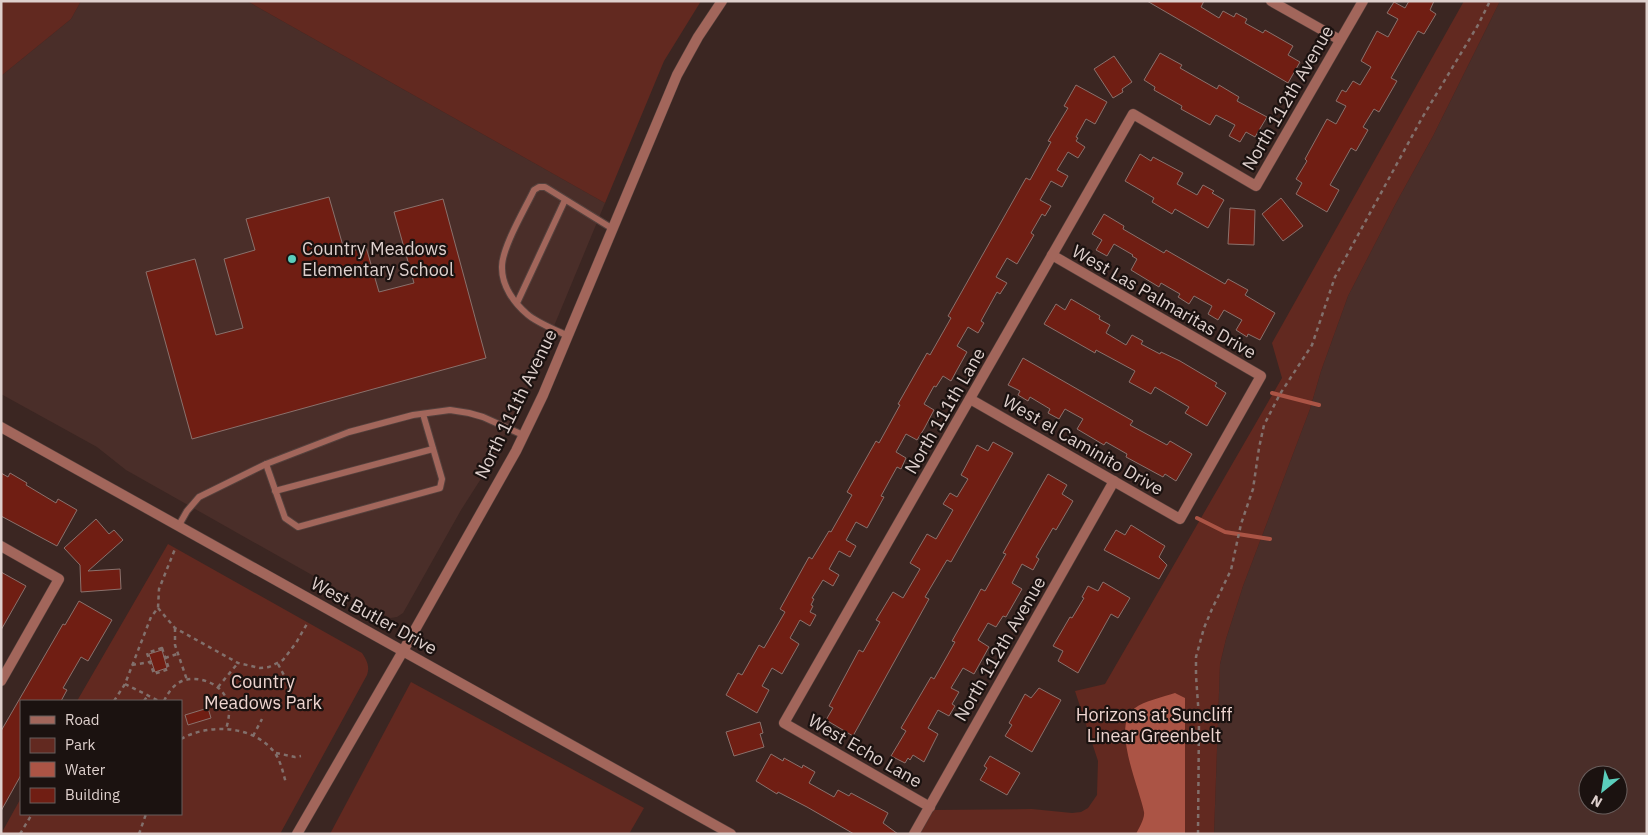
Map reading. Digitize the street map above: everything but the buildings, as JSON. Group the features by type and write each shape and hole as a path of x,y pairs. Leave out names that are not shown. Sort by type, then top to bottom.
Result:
{"street":[{"name":"North 111th Avenue","path":"297,834 403,651 523,435 543,395 676,75 722,1"},
{"path":"1271,1 1340,40"},
{"name":"North 112th Avenue","path":"1132,114 1256,186 1363,1"},
{"name":"North 111th Lane","path":"784,723 1132,114"},
{"name":"West Las Palmaritas Drive","path":"1052,256 1260,376 1180,519"},
{"name":"West el Caminito Drive","path":"970,399 1180,519"},
{"name":"West Butler Drive","path":"1,427 731,834"},
{"name":"North 112th Avenue","path":"914,834 1114,481"},
{"path":"1,546 60,579 1,681"},
{"name":"West Echo Lane","path":"784,723 930,807"}],"lane":[{"path":"568,336 528,315 511,296 502,268 507,246 534,190 539,187 545,187 613,228"},
{"path":"517,303 565,200"},
{"path":"179,525 187,511 199,497 266,464 349,432 413,415 450,410 469,413 483,417 523,435"},
{"path":"266,464 285,518 298,526 440,488 442,479 423,414"},
{"path":"275,491 433,450"}],"path":[{"path":"1198,834 1199,718 1196,657 1204,628 1231,570 1253,489 1264,425 1280,394 1312,345 1340,269 1422,118 1478,25 1490,1"},
{"path":"115,700 125,684 151,617 158,608 160,583 175,549"},
{"path":"158,608 176,628 238,663 260,668 278,664 290,652 308,622"},
{"path":"176,628 174,637 177,654 187,680"},
{"path":"162,648 169,669 154,674 150,662 147,653 162,648"},
{"path":"165,658 177,654"},
{"path":"132,665 150,662"},
{"path":"218,687 238,663"},
{"path":"278,664 286,679"},
{"path":"165,700 174,686 187,680 204,681 218,687 226,698 229,708 226,729"},
{"path":"125,684 157,700"},
{"path":"145,700 148,695"},
{"path":"253,736 262,719"},
{"path":"182,738 190,734 226,729 253,736 275,753 286,783"},
{"path":"275,753 286,756 301,756"},
{"path":"20,834 31,815"},
{"path":"139,834 146,815"}],"shaded area":[{"name":"Country Meadows Elementary School","path":"81,1 247,1 605,203 542,355 491,463 461,510 403,613 397,617 390,618 351,597 126,470 97,447 1,394 1,76 71,19"},
{"path":"1500,1 1647,1 1647,834 1214,834 1220,664 1226,639 1243,586 1310,409 1321,371 1348,296 1433,136"}],"green space":[{"path":"1,1 81,1 71,19 1,76"},
{"path":"247,1 701,1 664,61 605,203"},
{"name":"Horizons at Suncliff Linear Greenbelt","path":"1464,1 1500,1 1433,136 1348,296 1321,371 1310,409 1243,586 1226,639 1220,664 1214,834 919,834 933,810 1032,809 1072,813 1081,812 1088,808 1097,795 1098,761 1075,691 1105,684 1282,378 1272,343"},
{"name":"Country Meadows Park","path":"168,544 362,653 368,666 367,675 280,834 1,834 20,800 20,815 182,815 182,700 78,700"},
{"path":"411,682 644,808 629,834 330,834"}],"water":[{"path":"1175,693 1185,698 1185,834 1136,834 1143,820 1144,812 1126,742 1125,728 1128,716 1135,708 1148,701"}],"waterway":[{"path":"1272,393 1319,405"},
{"path":"1197,518 1225,532 1270,539"}],"place":[{"name":"Country Meadows Elementary School","path":"292,259"}]}
